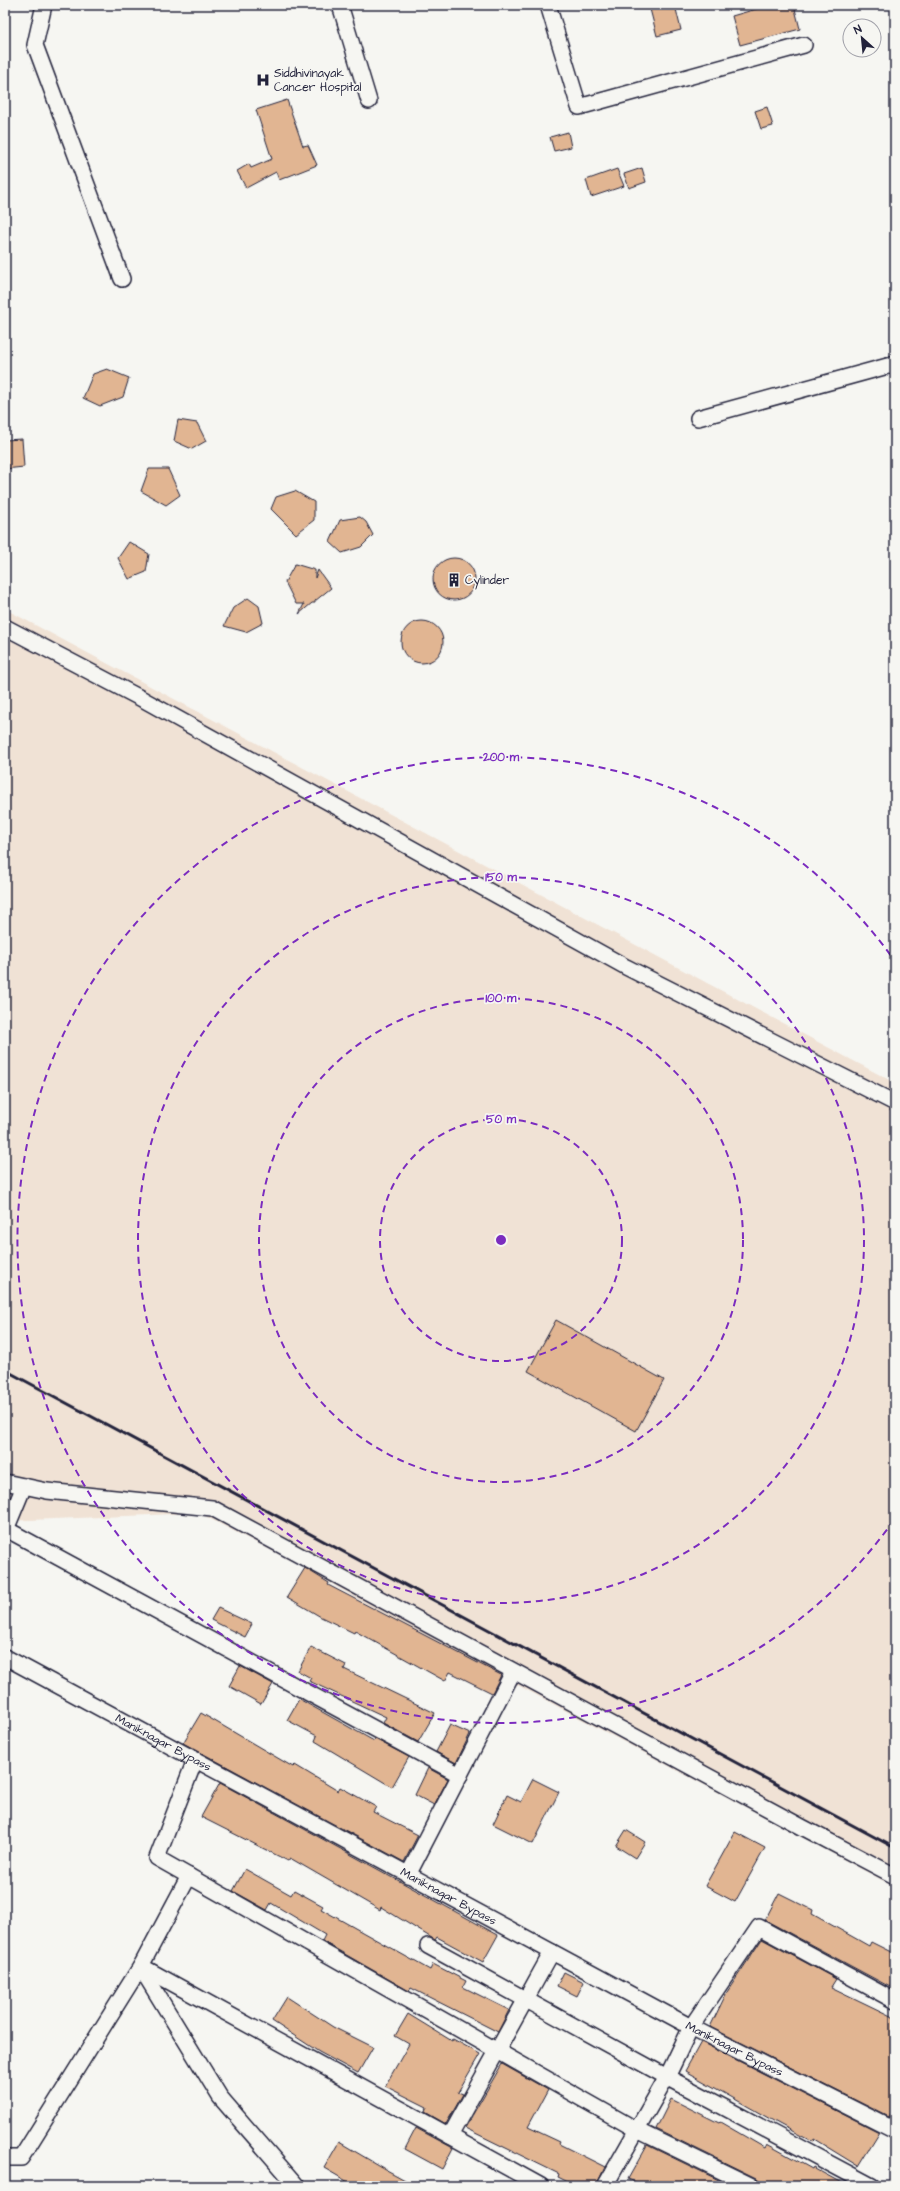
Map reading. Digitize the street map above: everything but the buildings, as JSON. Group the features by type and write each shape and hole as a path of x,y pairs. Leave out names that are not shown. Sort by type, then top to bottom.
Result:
{"street":[{"path":"44,5 36,45 122,279"},
{"path":"340,5 369,101"},
{"path":"548,5 579,107 804,45"},
{"path":"698,418 895,364"},
{"path":"5,627 144,700 626,967 895,1103"},
{"path":"5,1482 24,1486 212,1508 513,1672 895,1876"},
{"path":"24,1486 6,1530 460,1775"},
{"name":"Maniknagar Bypass","path":"5,1657 691,2027 895,2130"},
{"path":"408,1875 513,1672"},
{"path":"195,1760 157,1858 637,2130 752,2186"},
{"path":"7,2161 20,2158 141,1966 189,1876"},
{"path":"605,2186 667,2077 691,2027 759,1927 895,2002"},
{"path":"428,1946 667,2077 872,2186"},
{"path":"450,2136 552,1952"},
{"path":"141,1966 541,2186"},
{"path":"141,1966 220,2097 297,2186"}],"shaded area":[{"path":"5,609 895,1083 895,1887 368,1605 305,1568 199,1513 5,1521"}],"railway":[{"path":"5,1370 895,1848"}],"place":[{"name":"Siddhivinayak Cancer Hospital","path":"263,80"},
{"name":"Cylinder","path":"454,580"}]}
